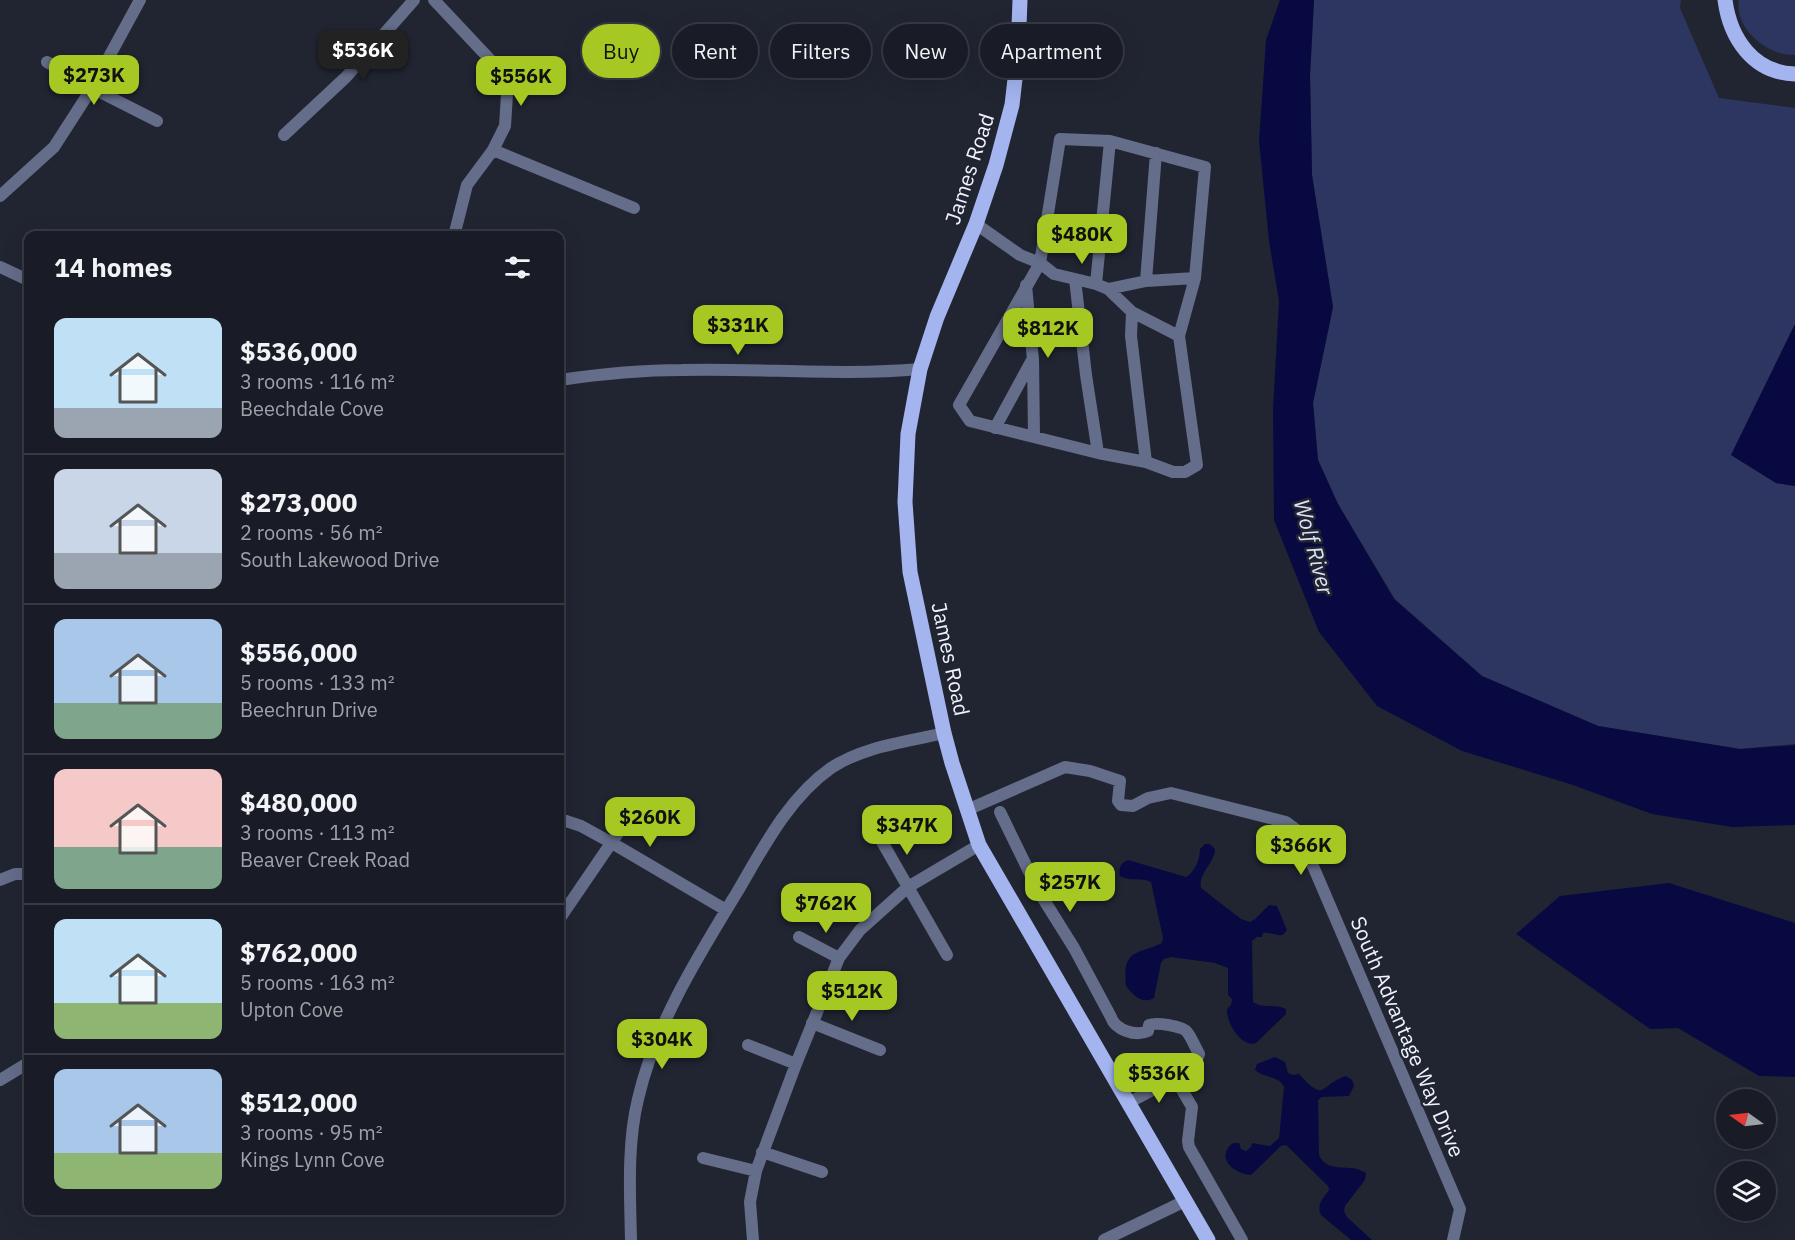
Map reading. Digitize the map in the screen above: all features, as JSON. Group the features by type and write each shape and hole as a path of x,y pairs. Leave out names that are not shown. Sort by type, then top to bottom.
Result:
{"main road":[{"name":"James Road","path":"944,733 910,572 905,501 908,434 920,369 937,317 976,224 996,165 1012,105 1018,53 1020,0"},
{"path":"1725,0 1732,31 1748,54 1762,65 1777,71 1795,74"},
{"path":"944,733 979,845 1208,1240"}],"street":[{"path":"0,196 54,147 92,88 140,0"},
{"path":"284,135 346,77 414,0"},
{"path":"434,0 497,67 507,94 505,126 493,150 467,185 455,231"},
{"path":"47,62 157,121"},
{"path":"1060,139 1110,141 1204,168 1195,278 1179,336 1197,465 1185,472 1173,472 1146,462 1098,453 970,421 959,405 1040,263 1060,139"},
{"path":"1096,284 1110,141"},
{"path":"493,150 634,208"},
{"path":"1146,281 1156,153"},
{"path":"976,224 1020,255 1040,263 1054,274 1108,289 1132,312 1179,336"},
{"path":"0,267 24,278"},
{"path":"1108,289 1146,281 1195,278"},
{"path":"1075,279 1098,453"},
{"path":"1026,284 1033,360 1034,436"},
{"path":"1132,312 1131,336 1146,462"},
{"path":"995,428 1033,360"},
{"path":"564,379 595,374 682,370 876,373 920,369"},
{"name":"James Road","path":"631,1240 630,1185 633,1121 653,1054 674,1004 700,953 780,822 819,776 850,758 879,748 944,733"},
{"name":"South Advantage Way Drive","path":"967,810 1065,768 1090,771 1120,781 1118,801 1121,805 1132,806 1148,798 1171,793 1286,822 1298,831 1460,1209 1453,1240"},
{"path":"564,912 633,811"},
{"path":"1000,812 1039,892 1074,948 1113,1024 1119,1029 1144,1033 1149,1031 1149,1026 1154,1023 1184,1028 1199,1054 1194,1067 1128,1103"},
{"path":"564,820 612,843 726,910"},
{"path":"881,840 947,955"},
{"path":"753,1240 750,1202 756,1171 839,958 860,930 908,888 979,845"},
{"path":"0,880 15,874 24,874"},
{"path":"799,937 839,958"},
{"path":"812,1023 880,1050"},
{"path":"748,1045 796,1064"},
{"path":"0,1080 24,1065"},
{"path":"1175,1078 1192,1107 1189,1147 1242,1240"},
{"path":"762,1152 822,1172"},
{"path":"703,1158 756,1171"},
{"path":"1104,1240 1185,1202"}],"shaded area":[{"path":"1314,0 1681,0 1680,8 1719,98 1795,108 1795,324 1731,455 1776,483 1795,486 1795,744 1740,749 1598,726 1482,676 1395,599 1338,504 1318,460 1313,403 1333,307 1312,175 1310,75"},
{"path":"1739,0 1795,0 1795,55 1774,51 1755,39 1742,21"}],"water":[{"name":"Wolf River","path":"1280,0 1314,0 1310,75 1312,175 1333,307 1313,403 1318,460 1338,504 1394,599 1482,676 1598,726 1740,749 1795,745 1795,825 1732,827 1652,814 1570,784 1462,751 1377,706 1319,632 1274,520 1273,409 1279,301 1269,241 1259,141 1266,40"},
{"path":"1795,324 1795,486 1776,483 1731,455"},
{"path":"1205,844 1210,844 1215,849 1202,878 1201,888 1241,919 1250,922 1269,905 1277,906 1287,930 1283,935 1263,933 1262,937 1257,937 1252,941 1253,1002 1286,1009 1286,1014 1256,1043 1250,1044 1240,1038 1229,1020 1227,1009 1232,999 1228,995 1228,968 1215,963 1171,957 1164,959 1161,963 1154,998 1142,1000 1126,986 1126,965 1129,959 1139,952 1162,943 1163,938 1151,882 1120,876 1121,866 1128,860 1186,877 1194,869 1200,849"},
{"path":"1669,883 1795,923 1795,1077 1759,1076 1678,1028 1650,1029 1516,934 1560,896"},
{"path":"1275,1057 1285,1062 1288,1073 1299,1074 1319,1090 1346,1076 1352,1080 1354,1086 1349,1096 1322,1097 1318,1100 1319,1155 1328,1165 1354,1168 1366,1173 1365,1180 1345,1206 1344,1211 1347,1217 1372,1240 1351,1240 1321,1215 1320,1205 1329,1190 1328,1186 1286,1145 1281,1146 1251,1175 1238,1172 1228,1164 1226,1154 1233,1143 1239,1143 1241,1149 1246,1151 1252,1143 1270,1146 1279,1138 1284,1087 1279,1081 1255,1070 1257,1064"}]}
